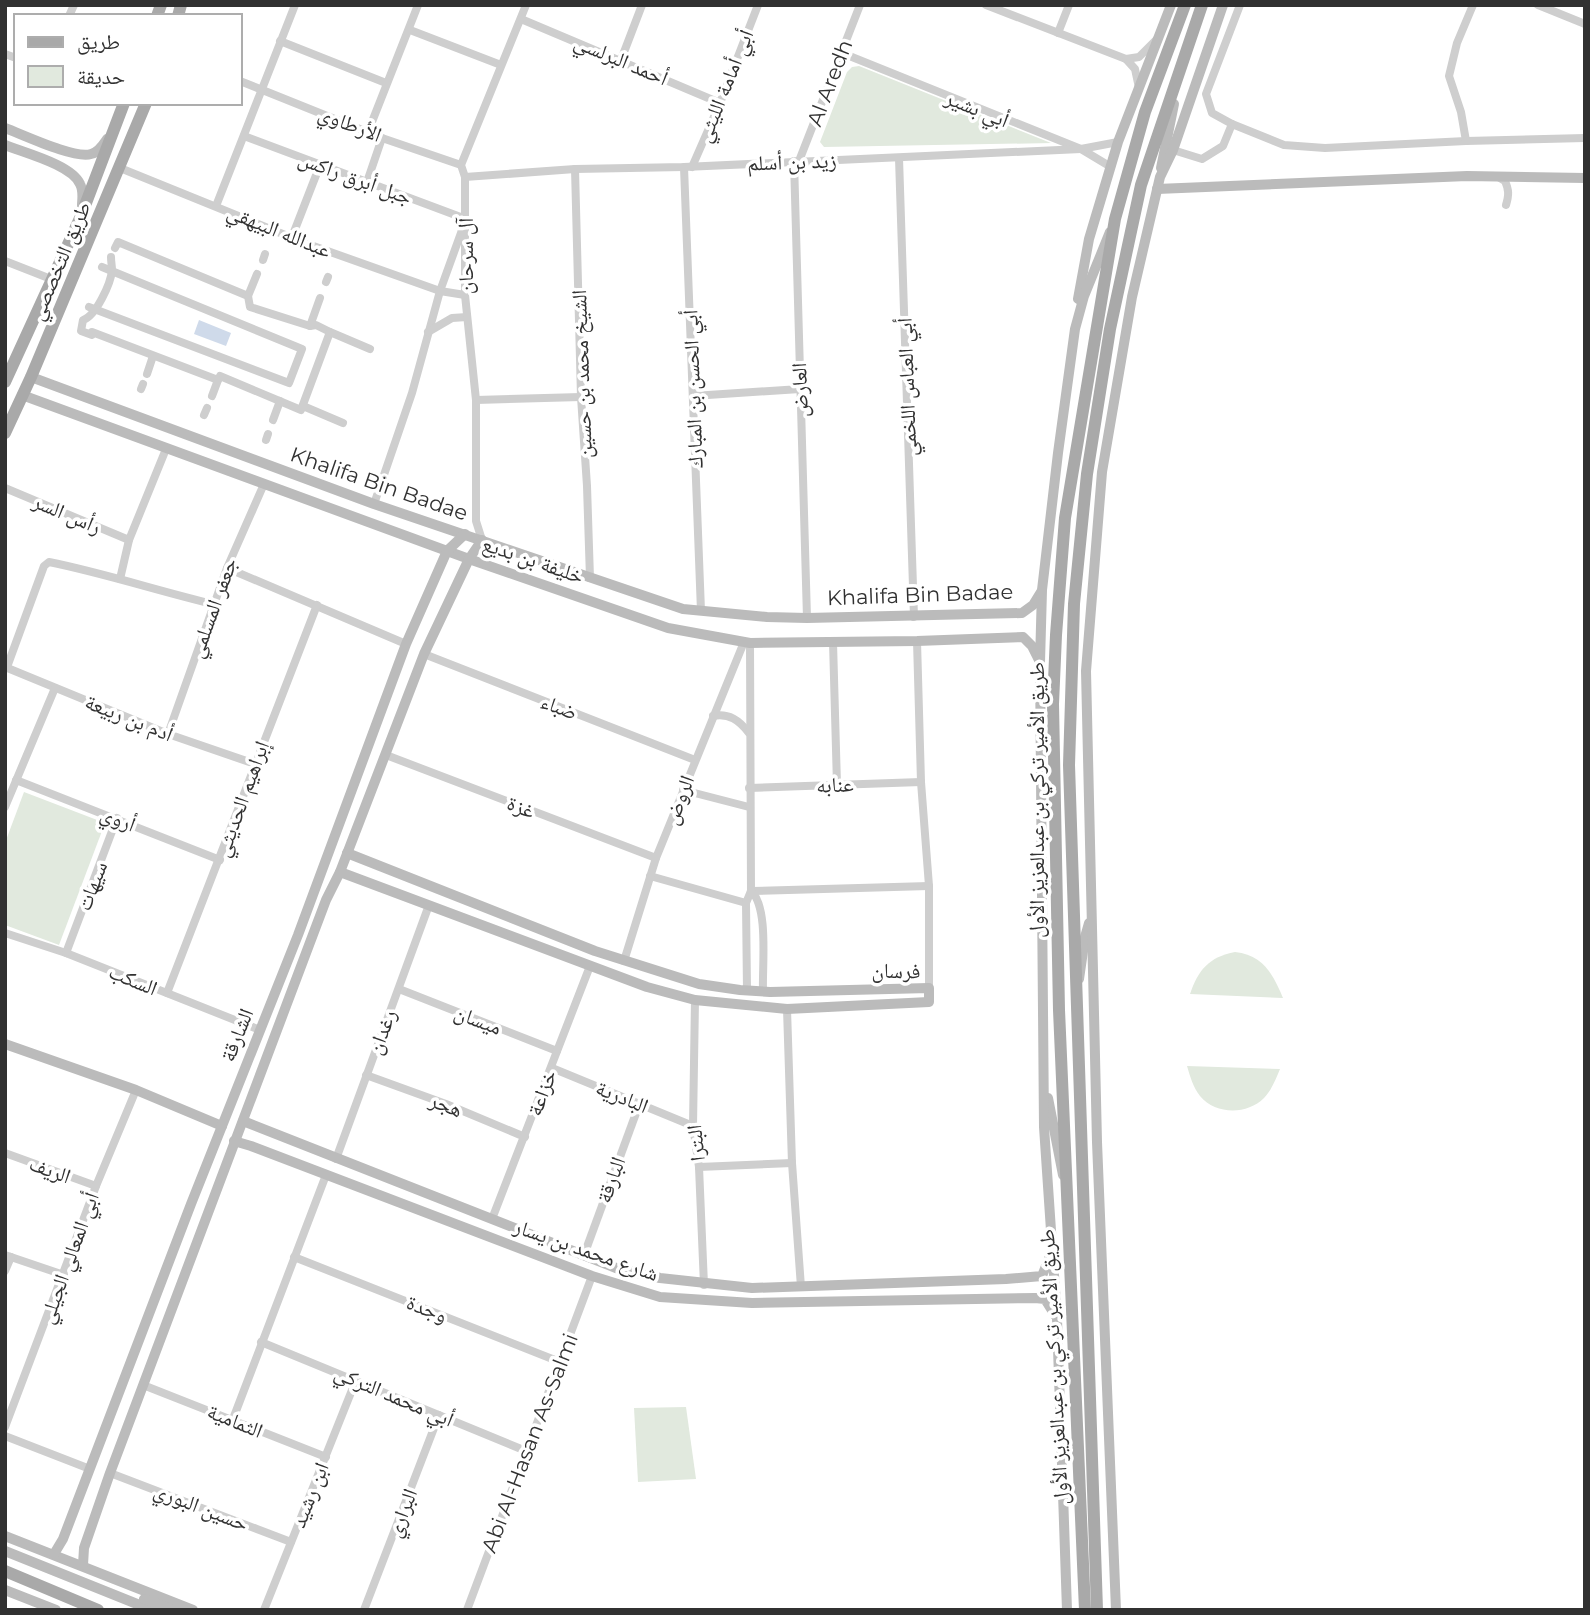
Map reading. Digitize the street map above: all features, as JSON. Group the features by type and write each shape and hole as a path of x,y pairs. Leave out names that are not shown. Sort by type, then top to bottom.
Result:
{"main road":[{"name":"طريق الأمير تركي بن عبدالعزيز الأول","path":"1085,1610 1059,1010 1053,704 1056,635 1065,518 1115,219 1145,112 1185,5"},
{"name":"طريق الأمير تركي بن عبدالعزيز الأول","path":"1097,1610 1069,765 1074,604 1087,474 1110,330 1142,185 1202,5"},
{"name":"طريق التخصصي","path":"5,382 81,216 123,105"},
{"name":"طريق التخصصي","path":"5,433 74,277 145,105"},
{"path":"53,273 74,277"},
{"path":"5,1571 98,1610"}],"street":[{"path":"216,206 295,5"},
{"path":"368,132 418,5"},
{"path":"461,165 526,5"},
{"path":"621,60 642,5"},
{"name":"أبي أمامة الليثي","path":"688,167 720,103 758,5"},
{"name":"Al Aredh","path":"796,161 860,5"},
{"path":"986,5 1126,59 1135,69 1139,89"},
{"path":"1058,33 1069,5"},
{"path":"1076,329 1077,303 1089,239 1118,142 1171,5"},
{"path":"1160,177 1173,150 1223,5"},
{"path":"1240,5 1206,93 1212,113 1284,145 1325,148 1585,138"},
{"path":"1466,141 1461,112 1449,76 1457,43 1473,5"},
{"path":"1538,5 1585,24"},
{"name":"أحمد البرلسي","path":"521,19 720,103"},
{"path":"410,30 501,65"},
{"path":"1126,59 1139,57 1159,37"},
{"path":"280,41 386,83"},
{"path":"1116,1610 1097,1142 1086,671 1102,472 1132,297 1186,52"},
{"name":"أبي بشير","path":"842,53 1082,149 1111,167"},
{"name":"الأرطاوي","path":"242,82 382,138 461,165"},
{"path":"1173,150 1202,159 1223,146 1232,124"},
{"path":"5,128 76,154 94,154 116,125"},
{"name":"جبل أبرق راكس","path":"244,136 466,219"},
{"path":"366,182 382,138"},
{"name":"زيد بن أسلم","path":"465,177 575,169 688,167 1082,149 1118,142"},
{"path":"5,145 53,164 72,168 76,163 74,156 55,147"},
{"name":"أبي العباس اللخمي","path":"899,158 914,617"},
{"name":"العارض","path":"796,161 807,618"},
{"path":"53,164 75,176 80,182 83,194 81,216"},
{"path":"292,237 320,165"},
{"name":"آل سرحان","path":"461,165 465,177 465,295 476,400 476,521 482,540"},
{"name":"أبي الحسن بن المبارك","path":"688,167 701,611"},
{"name":"عبدالله البيهقي","path":"120,169 292,237 440,291 465,295"},
{"name":"الشيخ محمد بن حسين","path":"575,169 581,397 590,578"},
{"path":"1500,178 1524,173 1585,172"},
{"path":"1157,190 1467,176 1585,178"},
{"path":"1500,178 1505,181 1509,194 1506,205"},
{"path":"374,504 412,393 440,291 466,219"},
{"path":"1067,1610 1057,1319 1044,1082 1040,662 1042,590 1076,329 1084,296 1115,219"},
{"path":"115,248 118,242 247,296"},
{"path":"111,257 112,272 88,319 83,320 81,331 116,340 218,380"},
{"path":"5,261 53,273"},
{"path":"93,309 122,323 290,387 305,347 103,267"},
{"path":"187,282 190,273"},
{"path":"257,274 247,296 250,307 330,332 370,349"},
{"path":"313,327 320,299"},
{"path":"428,332 452,318 467,317"},
{"path":"212,396 220,376 301,410 330,332"},
{"path":"5,364 26,338"},
{"path":"147,374 157,356"},
{"name":"Khalifa Bin Badae","path":"31,377 374,504 683,609 807,618 1022,613 1033,605 1042,590"},
{"path":"694,396 800,389"},
{"path":"61,410 55,401 56,396 66,390"},
{"name":"خليفة بن بديع","path":"22,395 469,559 668,628 747,642 1023,637 1032,646 1040,662"},
{"path":"476,400 581,397"},
{"path":"273,421 284,402"},
{"path":"303,406 343,422"},
{"path":"120,579 130,540 166,449"},
{"name":"جعفر المسلمي","path":"168,734 213,604 264,484"},
{"name":"رأس السر","path":"5,488 130,540"},
{"path":"465,534 476,521"},
{"name":"الشارقة","path":"54,1554 63,1539 191,1204 298,935 406,644 447,551 465,534"},
{"name":"الشارقة","path":"83,1565 84,1548 110,1473 311,941 424,654 469,559 482,540"},
{"path":"6,667 44,566 49,562 89,570 213,604"},
{"path":"227,568 406,644"},
{"name":"إبراهيم الحديثي","path":"167,993 317,605"},
{"path":"989,614 1002,626 994,638"},
{"path":"917,641 921,782 929,886 929,988"},
{"path":"747,642 751,891 746,903 755,991"},
{"name":"الروض","path":"624,961 656,858 713,716 747,642"},
{"path":"833,642 837,785"},
{"name":"ضباء","path":"424,654 695,760"},
{"name":"أدم بن ربيعة","path":"6,667 168,734 255,764"},
{"path":"5,807 55,688"},
{"path":"713,716 723,715 740,721 749,733"},
{"name":"غزة","path":"386,755 656,858"},
{"name":"أروي","path":"16,780 220,860"},
{"name":"عنابه","path":"749,788 921,782"},
{"path":"683,790 749,807"},
{"name":"سيهات","path":"66,953 117,818"},
{"name":"فرسان","path":"340,872 647,987 695,1000 787,1009 929,1002 929,988 755,991 699,984 624,961 347,853"},
{"path":"650,876 746,903"},
{"path":"751,891 929,886"},
{"path":"751,891 756,895 761,910 755,991 751,1005"},
{"name":"رغدان","path":"336,1159 429,905"},
{"path":"1076,999 1085,937 1092,914"},
{"name":"السكب","path":"5,933 66,953 260,1030"},
{"path":"298,935 311,941"},
{"name":"خزاعة","path":"492,1219 590,966"},
{"name":"ميسان","path":"399,989 557,1051"},
{"name":"البترا","path":"695,1000 693,1126 699,1167 704,1284"},
{"path":"787,1009 792,1163 801,1287"},
{"path":"5,1044 136,1090 222,1126"},
{"name":"البادرية","path":"552,1069 693,1126"},
{"name":"هجر","path":"366,1075 526,1137"},
{"path":"1044,1082 1066,1187"},
{"name":"أبي المعالي الجيلي","path":"5,1427 96,1186 136,1090"},
{"name":"البارقة","path":"584,1255 639,1105"},
{"name":"شارع محمد بن يسار","path":"243,1121 616,1268 660,1279 752,1288 1042,1276 1052,1246"},
{"path":"251,1146 251,1138 261,1129"},
{"name":"شارع محمد بن يسار","path":"234,1142 251,1146 592,1276 660,1297 752,1303 1045,1299 1057,1319"},
{"name":"الريف","path":"5,1153 96,1186"},
{"path":"699,1167 792,1163"},
{"path":"233,1419 326,1175"},
{"path":"191,1204 208,1211"},
{"path":"5,1271 8,1256 64,1276"},
{"name":"وجدة","path":"294,1256 560,1362"},
{"name":"Abi Al-Hasan As-Salmi","path":"467,1610 592,1276"},
{"path":"1006,1279 1022,1283 1022,1292 1009,1299"},
{"name":"أبي محمد التركي","path":"261,1342 526,1451"},
{"name":"ابن رشيد","path":"264,1610 356,1380"},
{"name":"الثمامية","path":"143,1385 326,1457"},
{"name":"البراري","path":"363,1610 439,1415"},
{"path":"5,1436 90,1469"},
{"name":"حسين البوري","path":"110,1473 291,1542"},
{"path":"5,1536 193,1610"},
{"path":"63,1539 69,1554 75,1554 84,1548"},
{"path":"5,1551 152,1610"},
{"path":"5,1590 55,1610"},
{"path":"113,1595 134,1596 174,1610"}],"green space":[{"path":"859,66 1052,143 824,147 820,142 847,72 852,67"},
{"path":"24,792 105,823 59,945 5,925 5,843"},
{"path":"1235,952 1253,957 1266,967 1283,998 1190,994 1201,971 1211,961"},
{"path":"1187,1066 1280,1069 1271,1088 1257,1104 1232,1110 1214,1107 1200,1096"},
{"path":"686,1407 696,1479 638,1482 634,1408"}],"water":[{"path":"199,320 231,333 226,346 194,334"}]}
